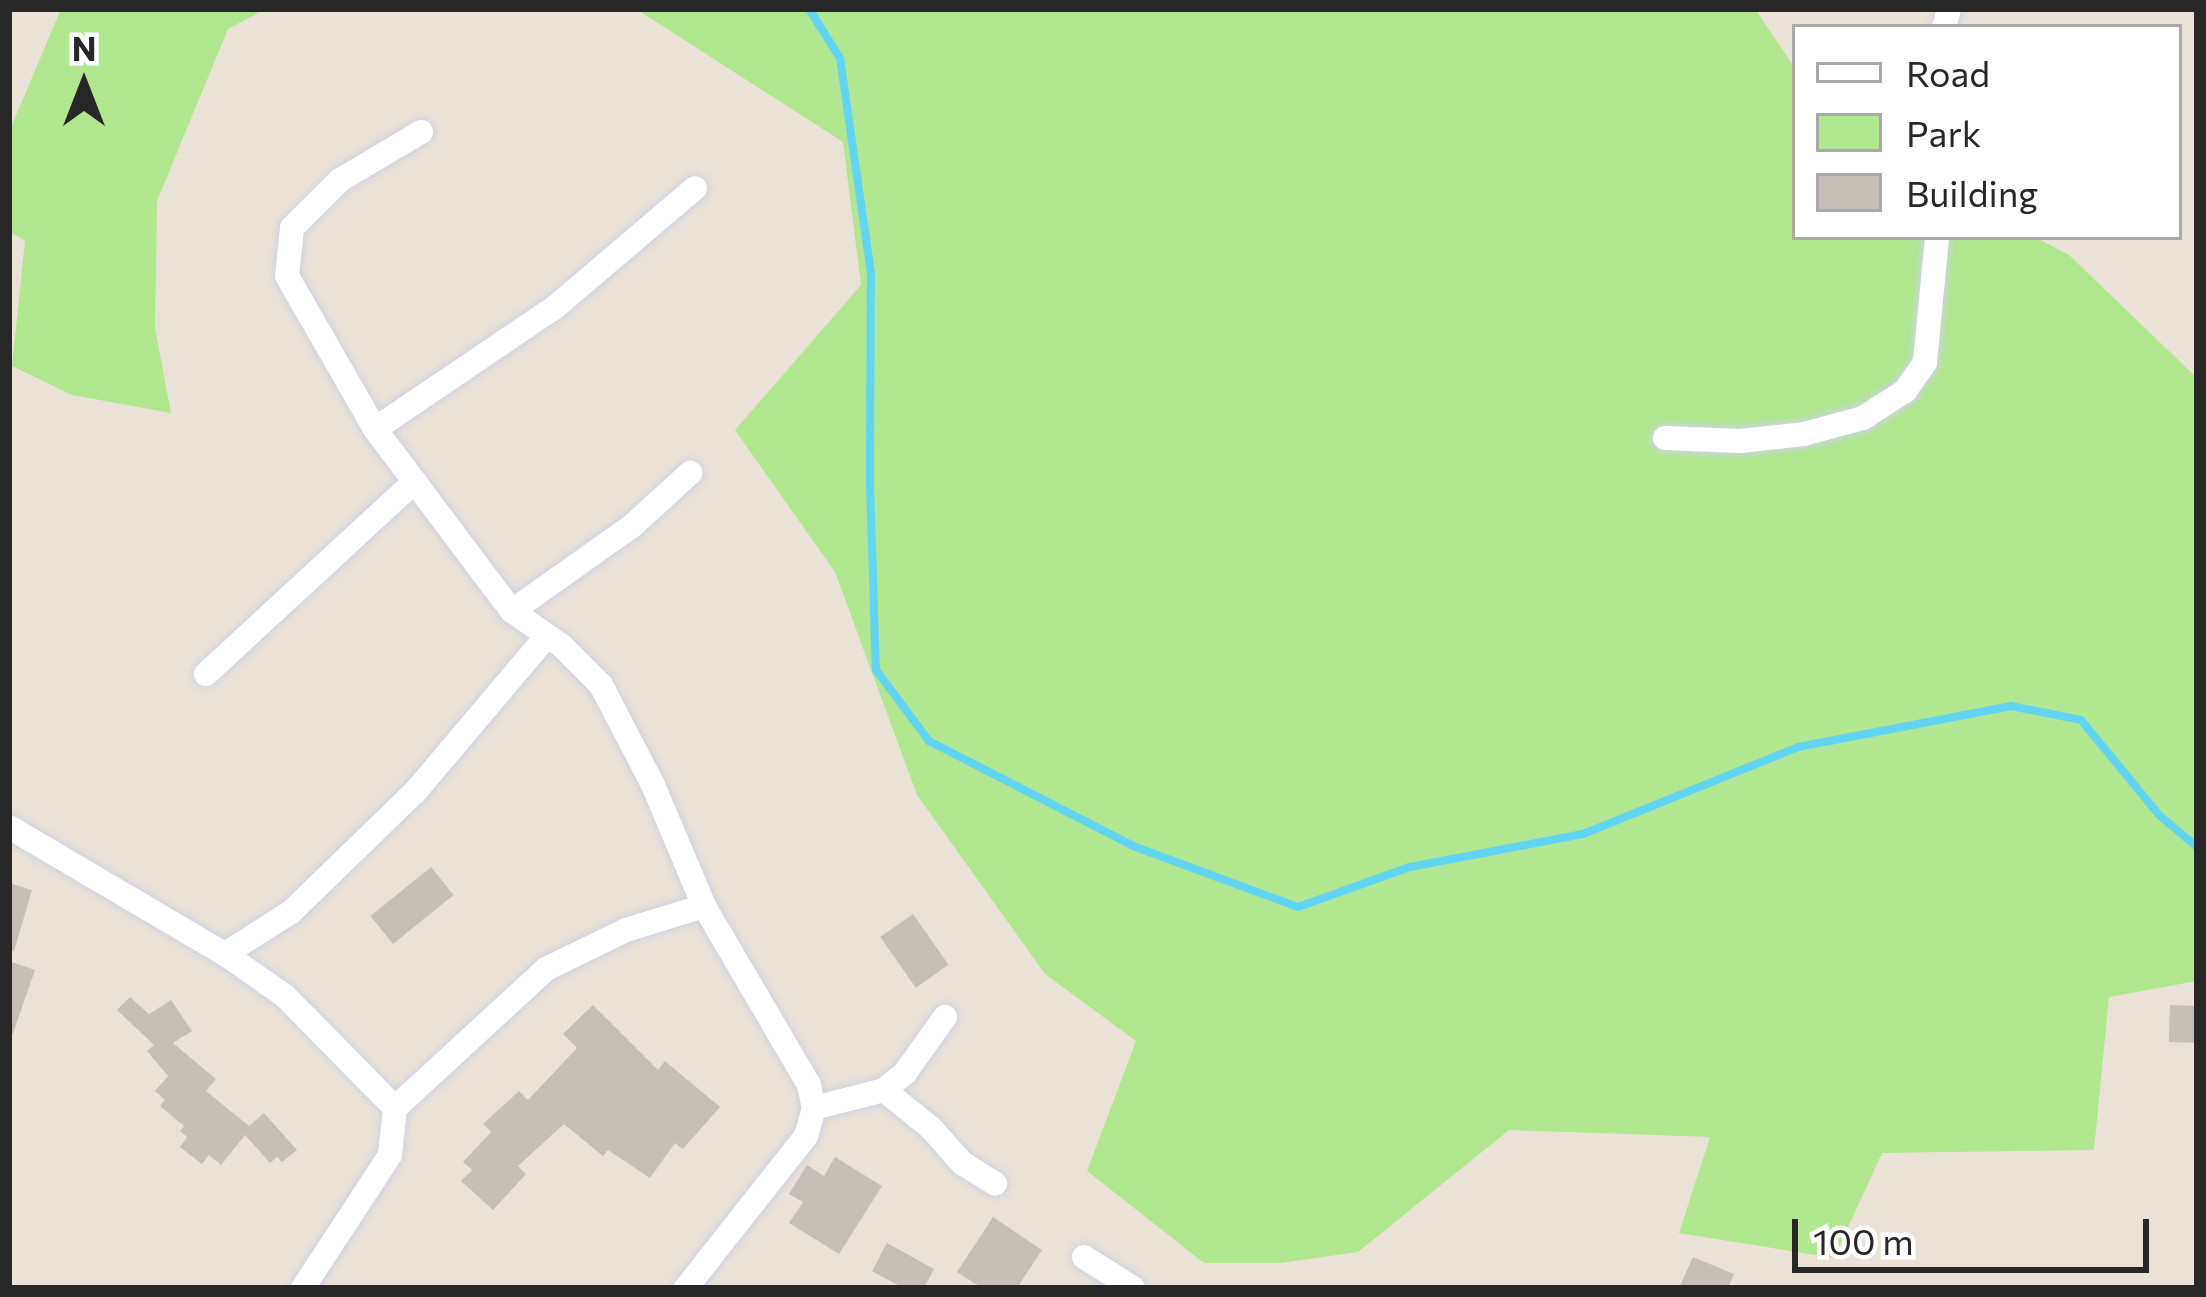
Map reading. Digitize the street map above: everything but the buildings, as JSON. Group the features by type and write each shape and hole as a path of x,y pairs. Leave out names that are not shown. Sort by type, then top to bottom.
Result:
{"street":[{"path":"421,132 340,180 292,228 287,276 374,429 512,611 562,646 601,685 653,785 704,906 809,1085 814,1108 806,1136 686,1288"},
{"path":"374,429 554,308 695,188"},
{"path":"1665,438 1740,441 1804,434 1863,418 1905,391 1925,362 1937,240"},
{"path":"512,611 632,526 691,473"},
{"path":"206,674 416,482"},
{"path":"225,955 292,912 415,791 545,638"},
{"path":"9,827 225,955 285,996 341,1048 394,1108"},
{"path":"303,1288 390,1155 394,1108 546,969 626,930 704,906"},
{"path":"814,1108 884,1090 904,1073 945,1017"},
{"path":"884,1090 931,1128 962,1163 995,1184"},
{"path":"1084,1257 1133,1288"}],"green space":[{"path":"61,9 266,9 228,29 157,201 155,328 171,413 72,395 12,366 25,241 9,231 9,132"},
{"path":"636,9 1755,9 1792,64 1792,240 2041,240 2069,255 2197,378 2197,981 2109,997 2094,1150 1882,1153 1834,1258 1679,1233 1710,1137 1509,1130 1358,1252 1280,1263 1204,1263 1087,1171 1136,1041 1045,974 917,795 835,572 735,430 861,285 843,142"}],"waterway":[{"path":"809,9 840,58 871,272 870,483 876,670 929,741 1133,846 1298,907 1410,867 1583,834 1798,747 2011,706 2081,720 2159,815 2197,847"}]}
